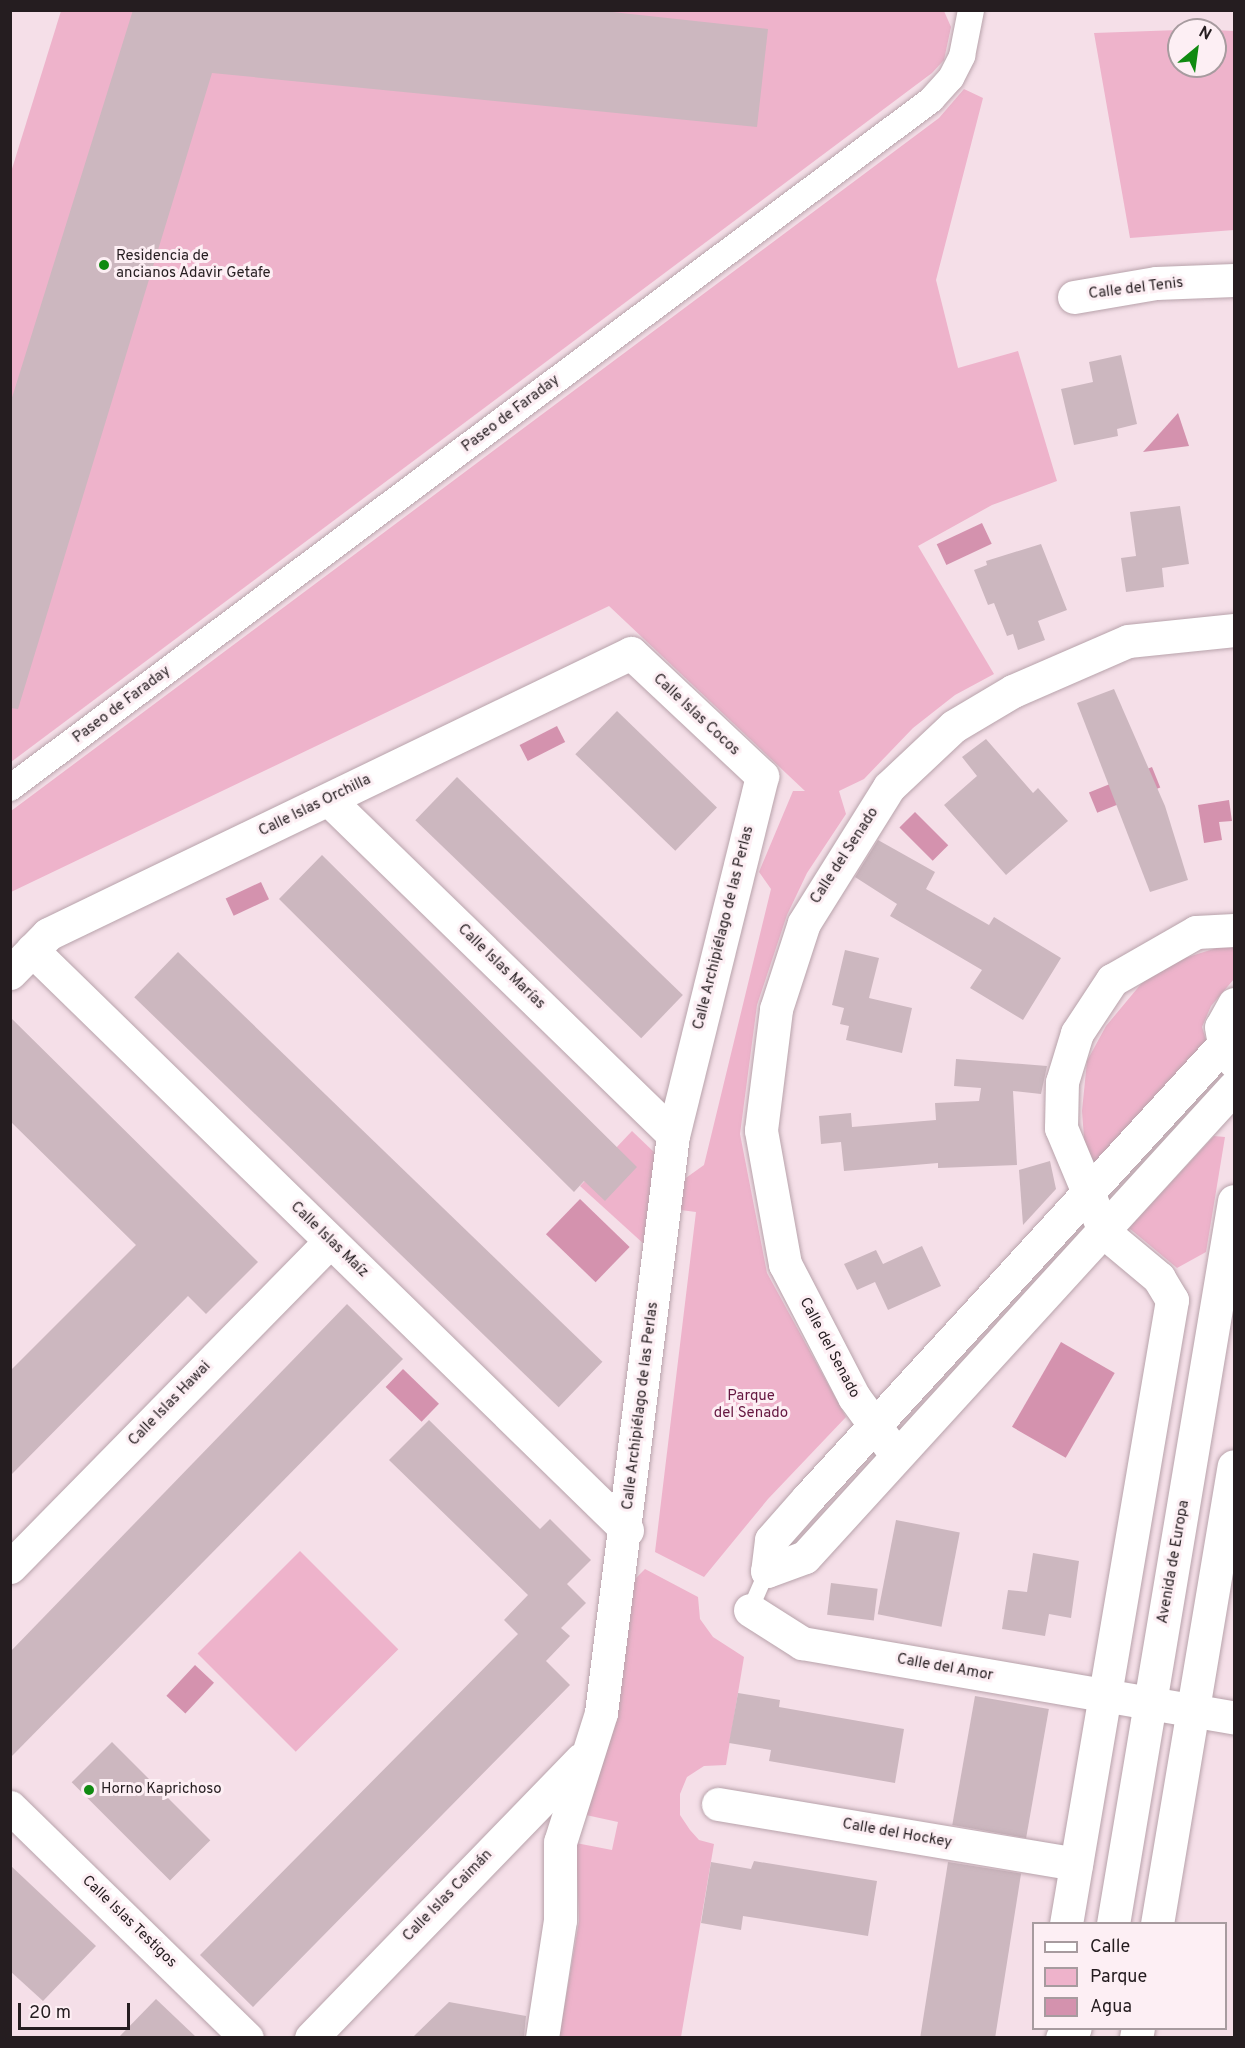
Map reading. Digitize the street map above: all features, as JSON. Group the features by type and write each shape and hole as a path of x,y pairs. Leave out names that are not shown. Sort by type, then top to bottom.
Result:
{"street":[{"name":"Paseo de Faraday","path":"10,788 932,100 951,78 962,56 971,10"},
{"name":"Calle del Tenis","path":"1074,297 1156,283 1234,280"},
{"name":"Calle del Senado","path":"898,1456 874,1428 785,1264 761,1130 776,1009 804,923 889,787 954,726 1013,691 1128,641 1234,630"},
{"name":"Calle Islas Cocos","path":"631,653 762,776"},
{"name":"Calle Islas Orchilla","path":"21,962 48,934 631,653"},
{"name":"Calle Archipiélago de las Perlas","path":"542,2037 560,1920 560,1842 584,1755 601,1713 627,1530 673,1135 762,776"},
{"name":"Calle Islas Marías","path":"329,800 673,1135"},
{"path":"1066,1922 1172,1299 1159,1278 1105,1233 1086,1196 1061,1128 1062,1082 1077,1034 1112,980 1196,932 1234,930"},
{"name":"Calle Islas Maíz","path":"21,962 330,1241 627,1530"},
{"path":"1234,1004 1221,1027 1229,1053 1086,1196 771,1540 767,1571 805,1557 1105,1233 1234,1087"},
{"name":"Avenida de Europa","path":"1113,1922 1234,1201"},
{"name":"Calle Islas Hawai","path":"10,1567 330,1241"},
{"path":"1156,1922 1234,1466"},
{"name":"Calle del Amor","path":"750,1610 793,1641 1234,1718"},
{"name":"Calle Islas Caimán","path":"312,2037 584,1755"},
{"name":"Calle del Hockey","path":"718,1804 1076,1864"},
{"name":"Calle Islas Testigos","path":"10,1807 247,2037"}],"lane":[{"path":"750,1610 767,1571"}],"green space":[{"path":"61,11 944,11 951,27 944,60 932,73 11,762 11,172"},
{"path":"1167,30 1167,78 1227,78 1227,31 1234,31 1234,230 1130,238 1094,33"},
{"name":"Parque del Senado","path":"964,89 983,98 936,280 958,368 1018,351 1057,481 992,505 918,546 994,674 955,695 913,728 864,779 839,791 846,814 807,873 787,915 757,1005 740,1134 767,1273 846,1417 768,1499 704,1577 655,1552 696,1212 673,1209 683,1180 704,1165 771,889 759,872 793,791 805,791 609,606 11,892 11,811 939,118"},
{"path":"1223,946 1234,946 1234,979 1211,1006 1202,1027 1207,1043 1093,1166 1085,1151 1082,1111 1087,1061 1106,1026 1141,984 1172,962"},
{"path":"632,1131 656,1154 645,1245 580,1186"},
{"path":"1214,1136 1225,1137 1206,1252 1177,1268 1129,1228"},
{"path":"300,1551 398,1649 296,1752 197,1654"},
{"path":"645,1569 698,1597 700,1619 713,1637 744,1657 726,1765 704,1766 687,1777 680,1794 680,1815 690,1830 699,1840 714,1844 681,2037 559,2038 579,1921 576,1843 612,1850 618,1822 586,1815 614,1712 633,1581"}],"water":[{"path":"1178,413 1189,446 1143,452"},
{"path":"982,523 992,544 946,565 937,544"},
{"path":"557,726 565,742 528,761 520,745"},
{"path":"1152,767 1160,787 1097,813 1089,792"},
{"path":"1229,800 1232,821 1219,822 1222,840 1204,843 1198,805"},
{"path":"915,812 948,845 933,861 899,828"},
{"path":"261,882 269,899 234,916 226,898"},
{"path":"580,1199 630,1247 596,1282 546,1234"},
{"path":"1061,1342 1115,1373 1066,1458 1012,1427"},
{"path":"403,1369 439,1404 422,1422 386,1387"},
{"path":"195,1665 214,1683 185,1713 166,1696"}],"building":[{"name":"Residencia de ancianos Adavir Getafe","path":"133,10 594,10 768,29 757,127 212,73 18,709 10,708 10,404"},
{"path":"1121,355 1137,424 1117,429 1118,436 1074,445 1061,389 1093,382 1089,362"},
{"path":"1180,506 1189,564 1162,568 1164,587 1126,592 1121,558 1136,556 1130,512"},
{"path":"1041,544 1067,610 1038,621 1045,640 1018,650 1013,634 1007,636 994,603 988,605 974,570 987,565 986,561"},
{"path":"1114,689 1165,806 1188,880 1150,892 1077,703"},
{"path":"617,711 717,808 675,851 575,754"},
{"path":"986,739 1033,793 1038,788 1068,821 1006,875 944,805 977,776 962,757"},
{"path":"457,777 683,995 641,1038 415,820"},
{"path":"878,840 935,872 926,889 989,925 994,917 1061,958 1023,1020 970,988 982,970 890,916 897,904 855,877"},
{"path":"322,855 637,1167 605,1201 584,1181 574,1192 279,899"},
{"path":"845,950 879,958 869,998 912,1008 902,1053 846,1040 849,1026 840,1024 844,1008 832,1005"},
{"path":"178,952 602,1362 559,1407 134,997"},
{"path":"10,1017 258,1262 206,1314 188,1296 10,1476 10,1371 136,1245 10,1121"},
{"path":"956,1059 1047,1066 1041,1094 1013,1091 1017,1165 938,1168 938,1163 844,1171 841,1142 821,1144 819,1116 851,1113 852,1127 936,1120 935,1103 979,1101 981,1088 954,1086"},
{"path":"1050,1161 1056,1189 1023,1225 1019,1170"},
{"path":"922,1246 941,1286 888,1310 875,1282 857,1290 844,1264 876,1250 883,1264"},
{"path":"347,1304 403,1359 10,1758 10,1652"},
{"path":"429,1420 540,1529 550,1519 591,1560 567,1584 586,1603 561,1628 570,1636 546,1661 570,1685 253,2007 200,1955 518,1634 504,1620 528,1595 389,1460"},
{"path":"896,1520 960,1532 941,1627 878,1614"},
{"path":"1033,1553 1079,1561 1071,1618 1049,1614 1045,1636 1002,1629 1008,1590 1027,1592"},
{"path":"831,1583 878,1589 874,1620 827,1615"},
{"path":"738,1693 780,1700 779,1707 904,1729 895,1783 769,1761 771,1750 729,1743"},
{"path":"975,1696 1049,1709 1026,1838 952,1825"},
{"path":"112,1742 210,1840 170,1881 72,1782"},
{"path":"754,1861 877,1881 868,1936 743,1916 741,1930 701,1923 711,1862 751,1869"},
{"path":"948,1862 1021,1874 995,2038 920,2037"},
{"path":"10,1865 96,1946 43,2001 10,1971"},
{"path":"156,1999 196,2037 119,2037"},
{"path":"449,2002 526,2016 524,2037 413,2037"}],"place":[{"name":"Residencia de ancianos Adavir Getafe","path":"104,265"},
{"name":"Horno Kaprichoso","path":"89,1790"}]}
